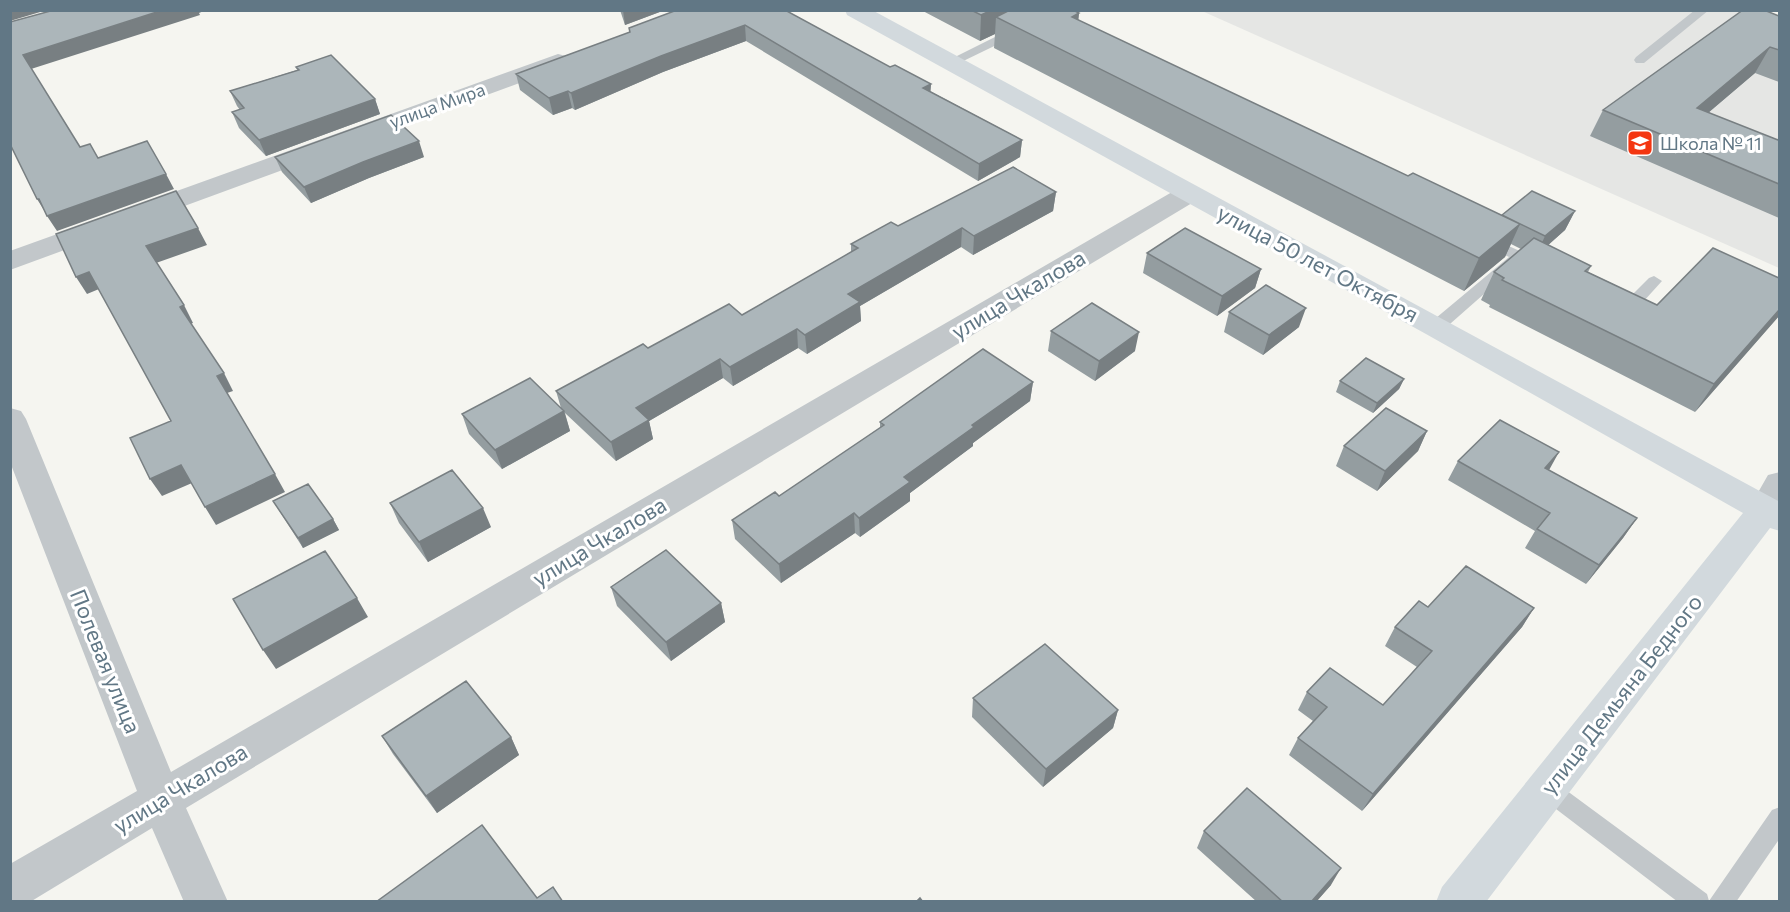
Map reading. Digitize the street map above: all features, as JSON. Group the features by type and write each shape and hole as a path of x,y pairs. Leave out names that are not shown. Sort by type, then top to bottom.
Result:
{"main road":[{"name":"улица 50 лет Октября","path":"855,10 1188,194 1775,504"},
{"name":"улица Демьяна Бедного","path":"1458,902 1775,504"}],"street":[{"name":"улица Мира","path":"10,261 584,51"},
{"name":"улица Чкалова","path":"10,889 1188,194"},
{"name":"Полевая улица","path":"10,419 161,799 206,902"}],"lane":[{"path":"1641,60 1703,10"},
{"path":"949,63 1028,24"},
{"path":"1436,327 1525,259 1476,235"},
{"path":"1605,299 1626,309 1654,281"},
{"path":"1547,789 1698,902"},
{"path":"1721,902 1779,818"}],"shaded area":[{"name":"Школа № 11","path":"1757,10 1779,18 1779,268 1202,11"}],"building":[{"path":"54,10 163,10 23,55 80,147 90,144 98,158 147,141 166,174 47,216 10,144 10,22"},
{"path":"677,10 785,10 890,67 895,65 931,84 923,88 1022,140 979,164 745,25 571,93 568,91 549,98 516,74 630,32 629,28"},
{"path":"971,10 992,10 981,15"},
{"path":"1010,10 1073,10 1079,13 1072,17 1408,176 1413,173 1520,224 1479,258 996,17"},
{"path":"1743,10 1764,10 1779,16 1779,50 1770,47 1697,108 1778,140 1779,138 1779,184 1603,110"},
{"path":"331,55 375,99 259,140 232,112 244,108 230,91 299,70 296,67"},
{"path":"391,115 419,141 304,187 275,157"},
{"path":"1013,167 1056,192 974,236 962,228 848,294 860,302 805,335 797,329 730,367 720,359 636,408 649,420 611,442 556,391 643,344 648,348 729,304 742,315 858,248 851,244 891,222 898,226"},
{"path":"176,191 198,228 146,246 184,305 180,307 224,373 217,376 275,474 205,507 181,465 150,479 130,438 171,421 89,272 76,277 56,234"},
{"path":"1532,191 1575,211 1545,236 1502,215"},
{"path":"1185,228 1261,269 1222,296 1147,253"},
{"path":"1534,238 1591,266 1585,271 1657,305 1713,248 1779,278 1779,310 1714,384 1502,280 1504,278 1494,272"},
{"path":"1266,285 1306,308 1269,335 1229,312"},
{"path":"1092,303 1139,332 1099,361 1051,331"},
{"path":"983,349 1033,382 904,477 910,482 859,518 854,513 779,564 732,520 775,492 779,496 884,425 880,422"},
{"path":"1366,358 1404,379 1377,403 1340,381"},
{"path":"530,378 564,411 495,450 462,414"},
{"path":"1386,408 1427,431 1385,471 1344,446"},
{"path":"1500,420 1559,452 1545,468 1637,518 1599,565 1537,529 1550,513 1458,461"},
{"path":"452,470 483,508 419,542 390,503"},
{"path":"308,484 333,519 298,538 273,501"},
{"path":"666,550 721,603 666,642 611,587"},
{"path":"325,551 357,598 263,650 233,599"},
{"path":"1466,566 1534,608 1373,794 1298,738 1327,707 1307,692 1330,668 1383,705 1432,651 1395,627 1419,601 1428,607"},
{"path":"1045,644 1118,710 1046,769 973,698"},
{"path":"466,681 511,737 426,796 382,736"},
{"path":"1247,788 1341,868 1311,902 1283,902 1204,831"},
{"path":"482,825 537,898 553,887 563,902 376,902"}],"place":[{"name":"Школа № 11","path":"1640,143"}]}
